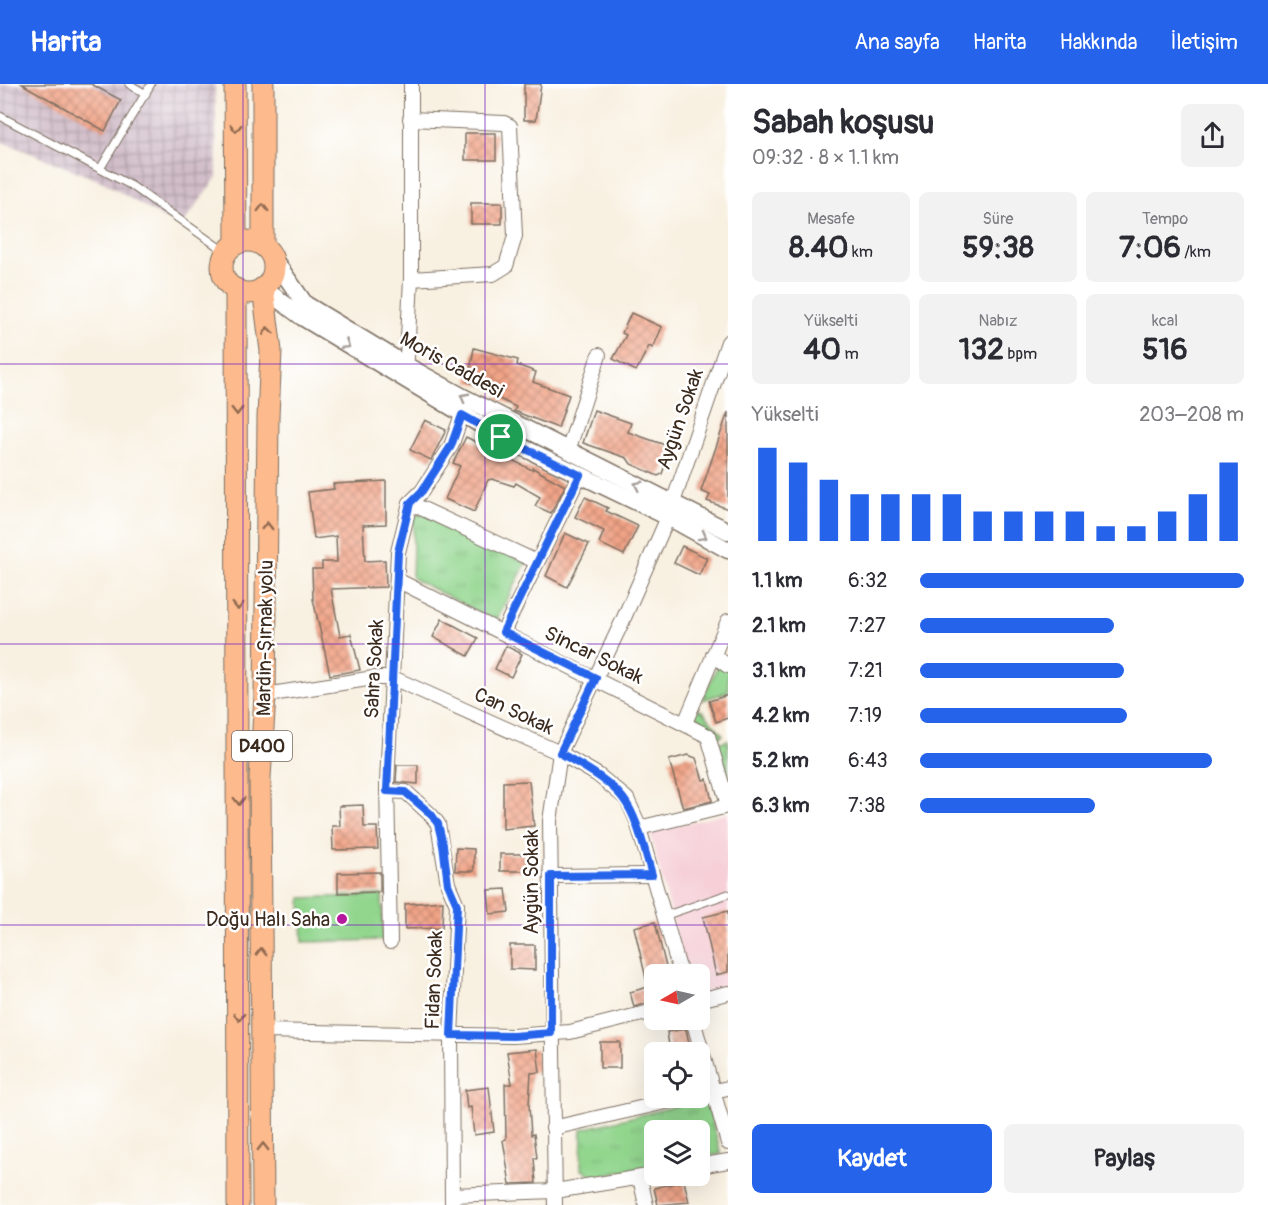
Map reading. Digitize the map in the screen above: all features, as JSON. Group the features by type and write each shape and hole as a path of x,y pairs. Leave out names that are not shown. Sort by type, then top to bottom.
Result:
{"highway":[{"path":"235,84 236,172 231,248 224,273 236,289 247,292 263,288 273,275 268,252 263,84"},
{"path":"231,248 250,241 268,252"},
{"name":"Mardin-Şırnak yolu","path":"263,288 271,351 268,417 265,695 260,777 263,1205"},
{"name":"Mardin-Şırnak yolu","path":"236,289 238,1205"}],"street":[{"path":"407,374 411,279 411,84"},
{"path":"410,120 504,123 510,126 514,236 506,266 494,274 411,279"},
{"name":"Moris Caddesi","path":"268,252 305,304 462,415 501,437 580,475 728,531"},
{"name":"Moris Caddesi","path":"263,288 302,317 407,374 568,451 670,509 728,550"},
{"name":"Aygün Sokak","path":"555,1198 551,1033 550,821 560,753 596,678 670,509 723,374 728,342"},
{"path":"568,451 599,355"},
{"name":"Sahra Sokak","path":"390,942 387,791 398,552 410,503 422,491 451,446 462,415"},
{"path":"503,632 580,475"},
{"path":"410,503 537,562"},
{"name":"Sincar Sokak","path":"397,580 708,736 728,805"},
{"path":"685,723 728,621"},
{"path":"713,655 728,666"},
{"name":"Can Sokak","path":"265,695 374,678 393,678 560,753 613,784 627,799 639,828 678,964"},
{"name":"Fidan Sokak","path":"387,791 405,792 431,814 441,835 448,884 457,905 451,1035 452,1200"},
{"path":"639,828 728,805"},
{"path":"551,876 652,875"},
{"path":"710,997 728,993"},
{"path":"262,1031 513,1036 570,1032 644,1014"},
{"path":"696,1030 728,1143"},
{"path":"710,1092 728,1088"},
{"path":"553,1128 644,1107"},
{"path":"710,1164 728,1161"},
{"path":"452,1200 555,1198 644,1177"},
{"path":"640,1178 646,1205"}],"lane":[{"path":"129,84 146,94"},
{"path":"100,169 151,84"},
{"path":"0,116 132,186 231,248"},
{"path":"664,916 728,894"}],"shaded area":[{"path":"0,84 215,84 217,177 182,225 165,219 103,182 0,141"},
{"path":"728,813 728,987 710,991 710,964 684,964 650,833"}],"green space":[{"path":"424,512 526,563 496,621 412,578 414,516"},
{"path":"724,666 728,669 728,692 702,700 717,667"},
{"path":"696,709 702,711 723,735 716,739 711,727 695,715"},
{"path":"728,740 728,779 718,743"},
{"name":"Doğu Halı Saha","path":"382,895 383,940 303,942 301,898"},
{"path":"669,1108 708,1108 721,1154 710,1156 710,1120 644,1120 644,1168 595,1177 581,1169 582,1129"}],"building":[{"path":"22,84 91,84 121,100 105,131"},
{"path":"524,84 541,84 536,120 524,120"},
{"path":"465,133 496,133 496,160 465,160"},
{"path":"471,203 502,203 502,224 471,224"},
{"path":"631,313 662,327 653,348 649,346 636,371 613,359 626,335 622,333"},
{"path":"474,348 518,360 517,365 536,372 533,382 569,395 558,428 514,411 516,407 497,398 499,389 468,382"},
{"path":"594,410 631,423 628,432 671,447 662,474 658,476 631,464 627,458 583,443"},
{"path":"728,412 728,509 707,501 710,495 701,491"},
{"path":"425,420 446,430 431,460 410,450"},
{"path":"466,437 532,470 533,468 565,486 551,513 535,506 540,497 516,483 514,486 492,479 488,480 474,512 445,499 460,466 453,463"},
{"path":"386,481 386,524 363,525 365,561 385,560 386,587 331,589 340,636 351,634 360,670 330,675 313,599 312,569 322,569 322,562 337,562 336,536 314,539 308,492 334,489 333,484"},
{"path":"585,497 608,508 606,511 638,526 624,555 599,543 604,531 575,517"},
{"path":"565,533 589,544 567,587 546,576"},
{"path":"682,546 707,558 699,575 674,563"},
{"path":"442,619 478,638 468,656 433,637"},
{"path":"506,646 522,654 511,677 495,669"},
{"path":"728,695 728,718 716,722 709,701"},
{"path":"688,755 696,758 703,780 707,779 712,801 683,808 669,760"},
{"path":"397,765 418,765 418,784 396,782"},
{"path":"529,781 534,826 503,829 503,782"},
{"path":"363,805 364,827 377,827 378,849 333,850 332,826 340,826 339,806"},
{"path":"456,848 474,849 474,871 455,871"},
{"path":"500,854 528,854 528,871 500,871"},
{"path":"380,872 380,892 338,893 338,873"},
{"path":"506,889 509,912 490,914 488,890"},
{"path":"443,901 442,928 405,929 405,904"},
{"path":"728,911 728,972 716,975 703,917"},
{"path":"655,922 665,964 644,964 644,970 634,927"},
{"path":"510,945 535,945 535,970 510,969"},
{"path":"644,988 644,1004 634,1007 630,992"},
{"path":"686,1030 689,1042 668,1042 667,1032"},
{"path":"600,1042 620,1042 620,1068 600,1068"},
{"path":"537,1049 540,1072 531,1073 529,1105 531,1135 534,1134 537,1158 534,1158 536,1183 510,1184 503,1140 506,1139 505,1084 512,1084 507,1052"},
{"path":"489,1087 494,1132 474,1135 471,1107 467,1108 465,1090"},
{"path":"685,1186 689,1202 658,1205 654,1188"}],"place":[{"name":"Doğu Halı Saha","path":"342,919"}],"route":[{"path":"462,415 501,437 580,475 503,632 596,678 560,753 613,784 627,799 637,821 652,875 551,876 551,1033 513,1036 451,1035 457,905 448,884 438,824 431,814 405,792 387,791 398,552 410,503 422,491 451,446 462,415"}]}
